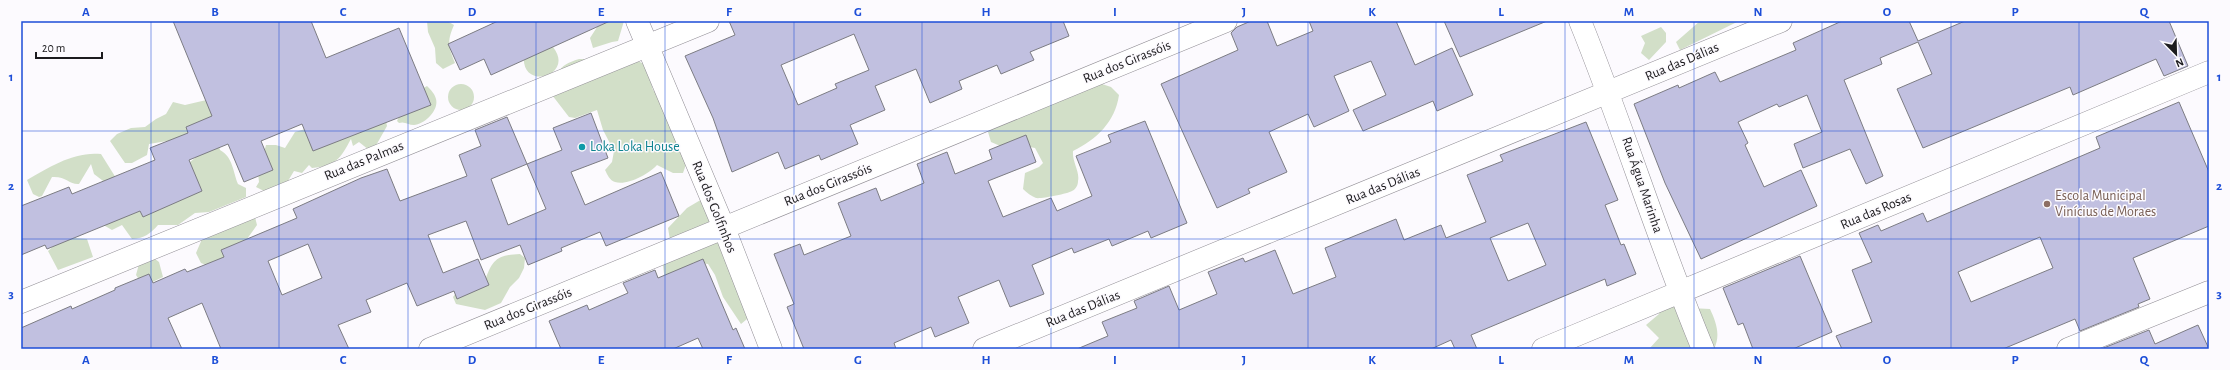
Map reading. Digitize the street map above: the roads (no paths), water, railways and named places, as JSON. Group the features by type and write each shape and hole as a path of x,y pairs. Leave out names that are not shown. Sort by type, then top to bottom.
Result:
{"street":[{"name":"Rua dos Golfinhos","path":"637,21 724,228 771,349"},
{"name":"Rua das Palmas","path":"21,302 708,21"},
{"name":"Rua dos Girassóis","path":"430,349 1226,21"},
{"name":"Rua Água Marinha","path":"1580,21 1610,93 1679,292 1703,349"},
{"name":"Rua das Dálias","path":"984,349 1610,93 1781,21"},
{"name":"Rua das Rosas","path":"1543,349 2209,72"},
{"path":"2068,349 2209,292"}],"place":[{"name":"Loka Loka House","path":"582,147"},
{"name":"Escola Municipal Vinícius de Moraes","path":"2047,204"}]}
